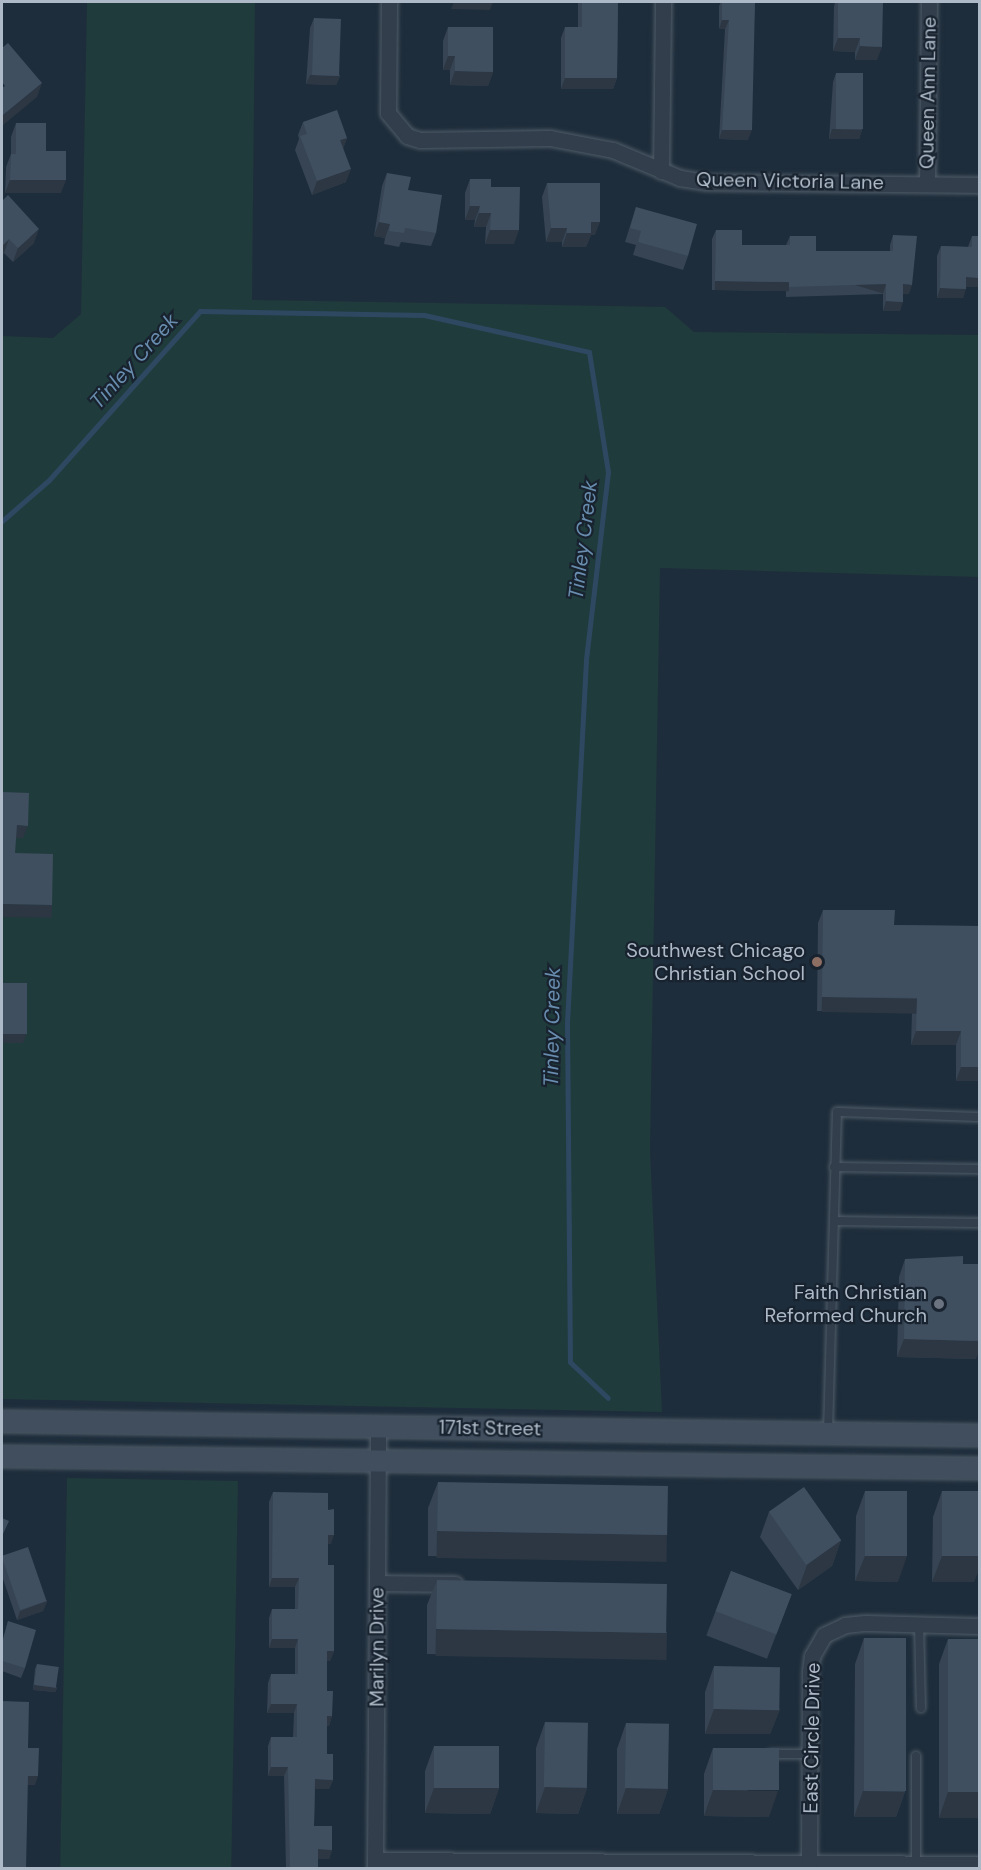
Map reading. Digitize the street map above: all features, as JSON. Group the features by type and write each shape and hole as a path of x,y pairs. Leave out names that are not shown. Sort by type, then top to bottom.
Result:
{"street":[{"name":"Queen Victoria Lane","path":"389,2 388,113 395,126 420,140 550,138 613,150 661,171 705,182 980,185"},
{"path":"661,171 663,2"},
{"name":"Queen Ann Lane","path":"927,184 929,2"},
{"name":"171st Street","path":"2,1421 980,1435"},
{"name":"Marilyn Drive","path":"375,1864 378,1426"},
{"name":"171st Street","path":"2,1456 980,1468"},
{"path":"377,1583 473,1584"},
{"name":"East Circle Drive","path":"809,1863 810,1672 812,1656 824,1635 845,1624 916,1623 980,1626"},
{"path":"375,1864 637,1866 809,1863 910,1866 980,1864"}],"lane":[{"path":"828,1434 837,1112 980,1117"},
{"path":"834,1167 980,1170"},
{"path":"834,1221 980,1222"},
{"path":"916,1623 921,1708"},
{"path":"759,1754 811,1754"},
{"path":"910,1866 916,1756"}],"green space":[{"path":"87,2 255,2 252,300 665,307 694,332 979,335 979,577 660,568 650,1150 662,1412 2,1399 2,336 53,338 81,314"},
{"path":"67,1478 238,1481 231,1868 60,1868"}],"building":[{"path":"582,2 618,2 617,78 565,78 565,27 582,27"},
{"path":"722,2 755,2 752,130 722,130 729,20 722,20"},
{"path":"838,2 883,2 882,47 860,46 860,38 838,38"},
{"path":"314,18 341,19 339,76 312,75"},
{"path":"448,27 493,27 493,72 455,71 455,56 448,56"},
{"path":"8,43 42,83 3,115 2,88 5,86 2,82 2,48"},
{"path":"836,73 863,73 863,129 836,129"},
{"path":"337,110 347,138 340,140 351,169 317,181 300,136 307,134 303,122"},
{"path":"16,123 46,123 46,151 66,151 66,180 10,180 11,154 16,154"},
{"path":"387,173 411,177 408,190 442,195 436,233 405,228 404,233 389,231 390,224 379,222"},
{"path":"470,179 491,179 491,187 520,187 519,230 490,230 491,213 479,213 480,206 470,206"},
{"path":"547,183 600,183 600,222 591,222 591,233 567,233 567,228 551,228"},
{"path":"8,195 39,229 18,248 9,239 2,246 2,201"},
{"path":"636,207 697,224 688,256 638,242 641,231 630,228"},
{"path":"716,230 742,230 742,245 790,245 790,236 816,236 816,251 893,251 893,235 917,236 912,285 903,284 903,302 886,301 886,284 789,287 789,282 715,281"},
{"path":"972,236 980,236 980,278 966,277 966,289 940,288 941,246 972,247"},
{"path":"2,792 29,793 28,826 17,825 15,853 53,854 52,905 2,904"},
{"path":"823,910 895,910 894,925 980,926 980,1067 961,1067 961,1031 916,1031 917,998 822,997"},
{"path":"2,983 27,983 27,1034 2,1034"},
{"name":"Faith Christian Reformed Church","path":"963,1256 963,1264 980,1264 980,1341 904,1339 905,1259"},
{"path":"438,1482 668,1486 667,1535 437,1531"},
{"path":"804,1487 841,1540 806,1565 769,1512"},
{"path":"865,1491 907,1491 907,1556 865,1556"},
{"path":"942,1491 980,1491 980,1556 942,1556"},
{"path":"273,1492 328,1493 328,1510 334,1509 334,1535 328,1535 328,1565 334,1565 334,1651 327,1651 327,1691 333,1691 332,1716 327,1716 327,1754 333,1754 333,1780 315,1779 314,1826 332,1826 332,1850 318,1849 318,1869 290,1869 288,1767 271,1767 271,1737 297,1737 297,1704 271,1704 271,1674 298,1674 298,1639 272,1639 272,1609 298,1609 299,1578 272,1578"},
{"path":"2,1518 9,1521 2,1536"},
{"path":"28,1547 47,1601 20,1610 2,1556"},
{"path":"731,1571 792,1594 776,1634 716,1611"},
{"path":"437,1580 667,1584 666,1633 436,1629"},
{"path":"8,1621 36,1630 25,1668 2,1661 2,1644"},
{"path":"864,1638 906,1638 906,1791 864,1791"},
{"path":"948,1639 980,1639 980,1792 948,1792"},
{"path":"37,1664 59,1667 56,1688 34,1685"},
{"path":"714,1666 780,1667 779,1710 713,1709"},
{"path":"2,1701 29,1702 28,1748 39,1748 38,1776 28,1776 26,1869 2,1869"},
{"path":"545,1722 588,1723 587,1788 544,1787"},
{"path":"626,1723 669,1724 668,1789 625,1788"},
{"path":"434,1746 499,1746 499,1788 434,1788"},
{"path":"713,1748 779,1748 779,1790 713,1790"}],"waterway":[{"name":"Tinley Creek","path":"2,521 49,480 200,311 424,315 589,352 608,472 586,660 567,1022 570,1362 608,1398"}],"place":[{"name":"Southwest Chicago Christian School","path":"817,962"},
{"name":"Faith Christian Reformed Church","path":"939,1304"}]}
